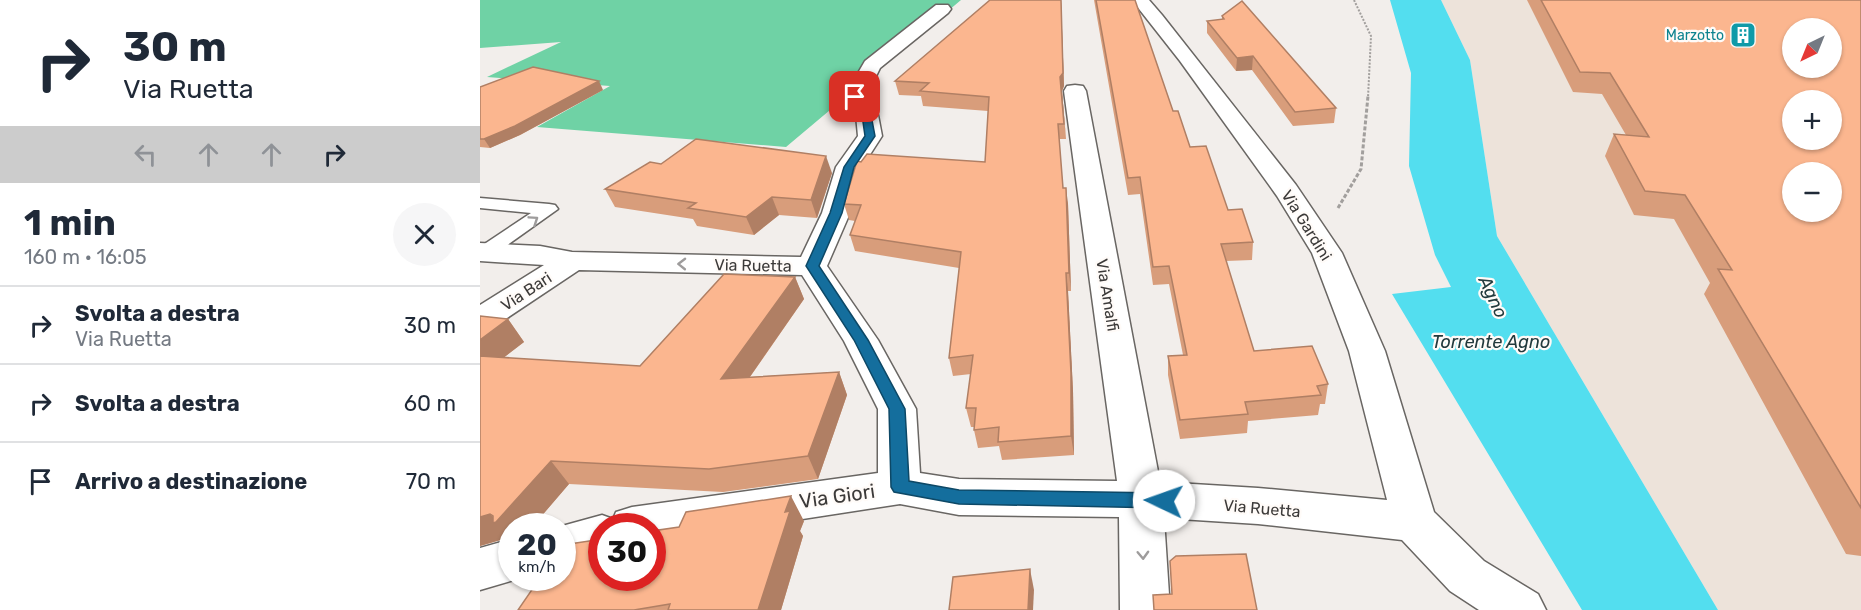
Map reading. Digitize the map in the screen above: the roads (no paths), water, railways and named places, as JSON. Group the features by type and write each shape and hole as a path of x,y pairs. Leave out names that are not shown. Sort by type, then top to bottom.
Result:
{"street":[{"name":"Via Gardini","path":"1140,0 1180,48 1231,116 1326,252 1358,325 1394,443 1414,522"},
{"path":"812,266 836,213 849,167 870,136 867,115 855,97 872,65 942,9"},
{"name":"Via Amalfi","path":"1075,92 1140,499 1145,610"},
{"name":"Via Ruetta","path":"483,252 540,255 572,261 812,266 861,340 897,409 900,487 959,497 1140,499 1258,506 1414,522"},
{"name":"Via Bari","path":"480,320 572,261"},
{"name":"Via Giori","path":"666,521 900,487"},
{"path":"1414,522 1467,576 1521,610"},
{"path":"480,569 498,564"}],"lane":[{"path":"480,203 549,209 483,252"}],"water":[{"name":"Torrente Agno","path":"1390,0 1441,0 1470,60 1497,236 1718,610 1582,610 1392,294 1451,287 1435,255 1409,166 1411,73"}],"place":[{"name":"Marzotto","path":"1743,35"}],"water label":[{"name":"Agno","path":"1493,297"}]}
